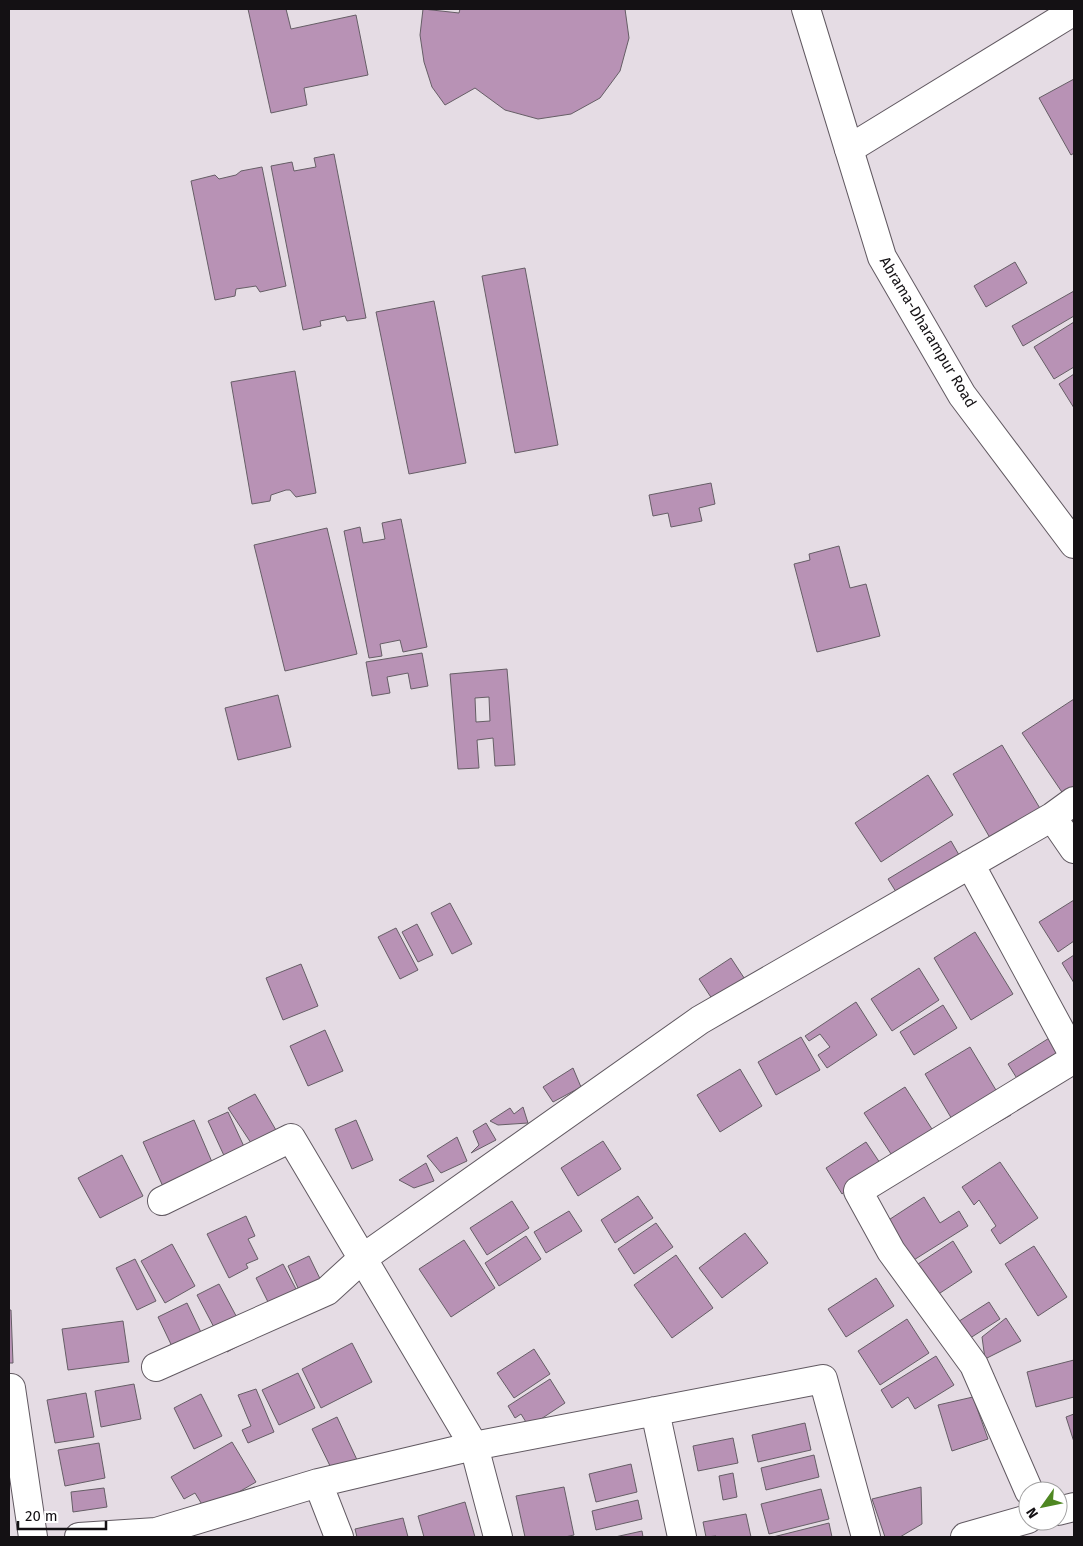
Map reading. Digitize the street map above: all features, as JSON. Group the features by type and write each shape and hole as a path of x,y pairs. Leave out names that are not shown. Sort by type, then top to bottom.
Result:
{"street":[{"name":"Abrama-Dharampur Road","path":"806,9 882,256 962,395 1074,542"},
{"path":"849,149 1074,11"},
{"path":"156,1367 327,1291 363,1258 700,1020 1052,817 1074,801"},
{"path":"1052,817 1074,849"},
{"path":"970,864 1074,1057 858,1191 891,1251 974,1365 1025,1481"},
{"path":"162,1201 291,1138 474,1446 498,1537"},
{"path":"79,1537 156,1535 318,1483 474,1446 823,1379 866,1537"},
{"path":"9,1388 11,1388 34,1537"},
{"path":"655,1411 682,1537"},
{"path":"318,1483 339,1537"},
{"path":"965,1537 1018,1522"}],"building":[{"path":"248,9 286,9 291,29 356,15 368,75 304,88 307,105 271,113"},
{"path":"423,9 459,13 460,9 625,9 629,38 620,71 600,98 571,114 538,119 505,110 475,88 445,105 432,87 424,62 420,35"},
{"path":"1074,79 1074,153 1071,155 1039,98"},
{"path":"334,154 366,318 347,321 345,316 320,321 321,326 303,330 271,166 292,162 294,171 316,167 314,158"},
{"path":"262,167 286,286 260,292 256,286 236,289 235,296 215,300 191,181 215,175 219,179 236,175 241,171"},
{"path":"1015,262 1027,283 986,307 974,286"},
{"path":"525,268 558,445 515,453 482,276"},
{"path":"1074,291 1074,316 1023,346 1012,326"},
{"path":"434,301 466,463 409,474 376,312"},
{"path":"1074,322 1074,367 1054,379 1034,347"},
{"path":"295,371 316,493 296,497 290,490 286,490 271,495 270,501 252,504 231,382"},
{"path":"1074,374 1074,408 1059,384"},
{"path":"711,483 715,504 699,508 702,521 671,527 668,513 653,516 649,495"},
{"path":"401,519 427,647 403,652 400,640 380,644 382,656 369,658 344,531 360,527 363,543 385,539 382,523"},
{"path":"327,528 357,654 285,671 254,545"},
{"path":"839,546 850,588 866,584 880,636 817,652 794,564 810,560 809,554"},
{"path":"422,653 428,686 411,689 408,673 387,677 390,693 372,696 366,662"},
{"path":"507,669 515,765 495,766 493,738 477,740 479,768 458,769 450,674","holes":["489,697 490,721 476,722 475,698"]},
{"path":"278,695 291,747 238,760 225,708"},
{"path":"1074,699 1074,810 1022,733"},
{"path":"1002,745 1047,820 997,850 953,774"},
{"path":"928,775 953,815 881,862 855,823"},
{"path":"951,841 970,874 908,911 888,879"},
{"path":"1074,900 1074,941 1058,952 1039,922"},
{"path":"450,903 472,944 452,954 431,913"},
{"path":"417,924 433,955 418,962 402,932"},
{"path":"396,928 418,970 400,979 378,937"},
{"path":"975,932 1013,994 971,1020 934,958"},
{"path":"1074,955 1074,983 1062,963"},
{"path":"731,958 752,990 720,1011 699,979"},
{"path":"301,964 318,1006 283,1020 266,978"},
{"path":"919,968 939,1000 892,1031 871,999"},
{"path":"856,1002 877,1035 827,1068 818,1055 830,1047 820,1034 809,1041 805,1036"},
{"path":"943,1005 957,1028 914,1055 900,1032"},
{"path":"325,1030 343,1071 308,1086 290,1046"},
{"path":"1054,1035 1073,1064 1026,1093 1008,1064"},
{"path":"801,1037 820,1070 776,1095 758,1062"},
{"path":"970,1047 1011,1115 965,1141 925,1074"},
{"path":"573,1068 581,1087 553,1102 543,1087"},
{"path":"740,1069 762,1106 720,1132 697,1095"},
{"path":"905,1087 939,1140 899,1166 864,1113"},
{"path":"255,1094 280,1137 253,1146 228,1108"},
{"path":"523,1107 528,1123 498,1125 490,1121 510,1108 514,1114"},
{"path":"228,1112 247,1153 227,1162 208,1121"},
{"path":"194,1120 215,1169 165,1191 143,1142"},
{"path":"356,1120 373,1160 352,1169 335,1129"},
{"path":"486,1123 496,1140 471,1153 479,1145 473,1131"},
{"path":"457,1137 467,1161 441,1173 427,1156"},
{"path":"603,1141 621,1169 578,1196 561,1168"},
{"path":"866,1142 880,1163 842,1194 826,1168"},
{"path":"122,1155 143,1196 100,1218 78,1178"},
{"path":"1000,1162 1038,1218 1000,1244 991,1230 996,1226 979,1200 974,1205 962,1187"},
{"path":"426,1163 434,1181 414,1188 399,1180"},
{"path":"638,1196 653,1218 615,1243 601,1220"},
{"path":"924,1197 940,1223 959,1211 968,1226 909,1263 884,1223"},
{"path":"512,1201 529,1228 487,1255 470,1228"},
{"path":"569,1211 582,1231 546,1253 534,1232"},
{"path":"246,1216 255,1236 248,1239 258,1259 246,1264 248,1268 229,1278 207,1234"},
{"path":"656,1223 673,1247 634,1274 618,1249"},
{"path":"745,1233 768,1263 722,1298 699,1268"},
{"path":"526,1236 541,1259 499,1286 485,1263"},
{"path":"464,1240 495,1288 451,1317 419,1269"},
{"path":"953,1241 972,1272 934,1297 915,1266"},
{"path":"172,1244 195,1286 165,1303 141,1261"},
{"path":"1034,1246 1067,1297 1038,1316 1005,1264"},
{"path":"676,1255 713,1308 672,1338 634,1285"},
{"path":"309,1256 326,1291 304,1301 288,1266"},
{"path":"135,1259 156,1301 137,1310 116,1268"},
{"path":"283,1264 307,1310 279,1324 256,1278"},
{"path":"876,1278 894,1306 846,1337 828,1309"},
{"path":"219,1284 249,1340 227,1352 197,1295"},
{"path":"989,1302 1000,1319 964,1342 953,1325"},
{"path":"187,1303 208,1347 179,1361 158,1317"},
{"path":"9,1310 11,1310 13,1363 9,1363"},
{"path":"1006,1318 1021,1341 985,1359 982,1337"},
{"path":"907,1319 929,1353 880,1385 858,1351"},
{"path":"123,1321 129,1362 68,1370 62,1329"},
{"path":"352,1343 372,1382 321,1408 302,1369"},
{"path":"534,1349 550,1374 514,1398 497,1373"},
{"path":"936,1356 954,1385 915,1409 908,1397 892,1408 881,1390"},
{"path":"1074,1360 1074,1397 1036,1407 1027,1372"},
{"path":"298,1373 315,1408 279,1425 262,1390"},
{"path":"550,1379 565,1403 529,1427 521,1414 515,1418 508,1406"},
{"path":"134,1384 141,1419 101,1427 95,1391"},
{"path":"256,1389 274,1432 248,1443 242,1430 251,1426 238,1395"},
{"path":"86,1393 94,1437 55,1443 47,1400"},
{"path":"201,1394 222,1436 194,1449 174,1408"},
{"path":"973,1397 988,1439 952,1451 938,1405"},
{"path":"1074,1414 1074,1442 1066,1417"},
{"path":"337,1417 358,1462 334,1474 312,1429"},
{"path":"805,1423 811,1450 758,1462 752,1435"},
{"path":"733,1438 738,1463 698,1471 693,1446"},
{"path":"232,1442 256,1482 206,1511 195,1493 184,1499 171,1477"},
{"path":"99,1443 105,1478 65,1486 58,1450"},
{"path":"814,1455 819,1477 766,1490 761,1468"},
{"path":"631,1464 637,1492 596,1502 589,1474"},
{"path":"733,1473 737,1497 723,1500 719,1476"},
{"path":"564,1487 574,1535 565,1537 525,1537 516,1496"},
{"path":"921,1487 922,1524 900,1537 885,1537 872,1499"},
{"path":"104,1488 107,1507 73,1512 71,1492"},
{"path":"821,1489 829,1519 769,1534 761,1504"},
{"path":"638,1500 642,1519 596,1530 592,1511"},
{"path":"465,1502 475,1537 424,1537 418,1516"},
{"path":"746,1514 751,1537 706,1537 703,1522"},
{"path":"403,1518 408,1537 357,1537 355,1529"},
{"path":"829,1523 832,1537 773,1537"},
{"path":"642,1531 643,1537 615,1537"}]}
